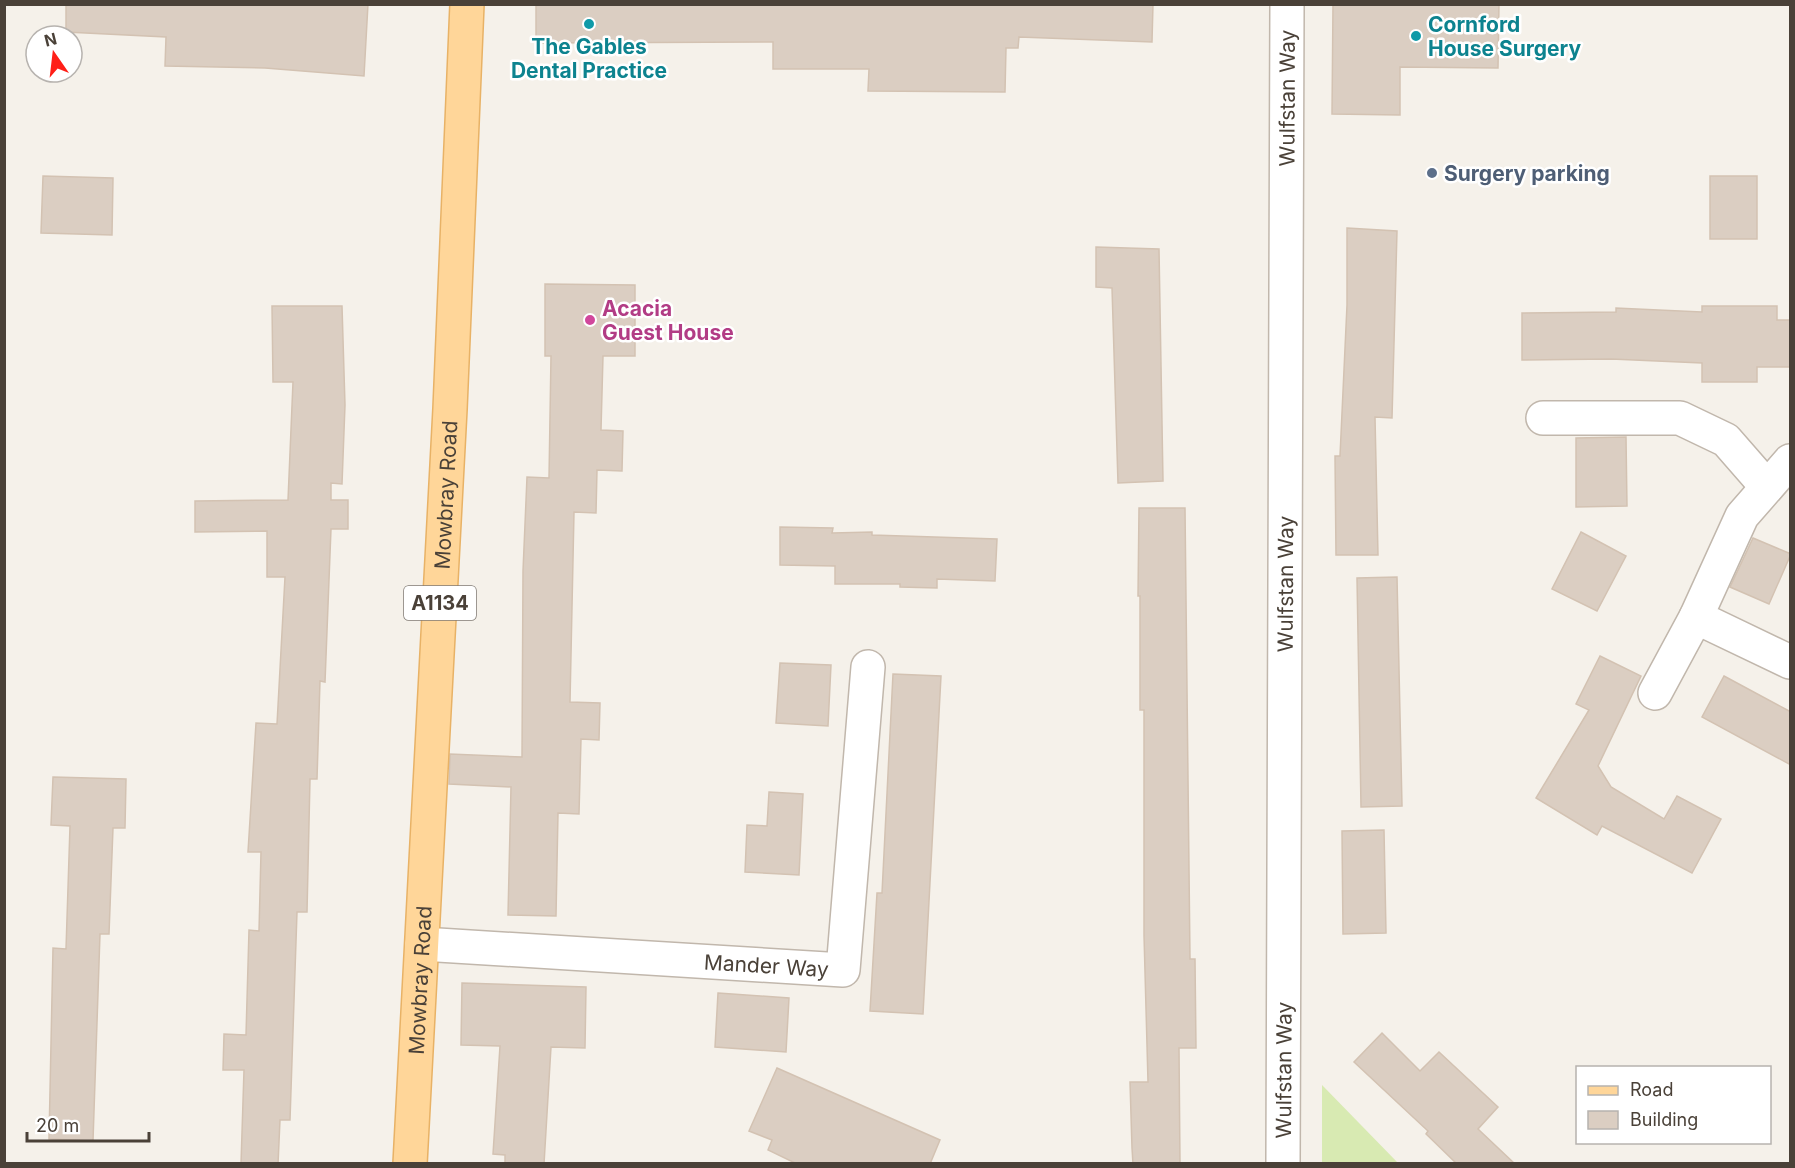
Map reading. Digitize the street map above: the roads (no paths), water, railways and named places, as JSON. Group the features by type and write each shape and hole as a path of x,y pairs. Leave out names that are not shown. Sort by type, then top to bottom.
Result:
{"main road":[{"name":"Mowbray Road","path":"410,1164 451,397 466,4"}],"street":[{"name":"Wulfstan Way","path":"1283,1164 1287,4"},
{"path":"1543,418 1680,418 1726,440 1767,487"},
{"path":"1655,693 1696,617 1743,516 1791,461"},
{"path":"1696,617 1791,662"},
{"name":"Mander Way","path":"422,944 843,970 868,667"}],"place":[{"name":"The Gables Dental Practice","path":"589,24"},
{"name":"Cornford House Surgery","path":"1416,36"},
{"name":"Surgery parking","path":"1432,173"},
{"name":"Acacia Guest House","path":"590,320"}]}
